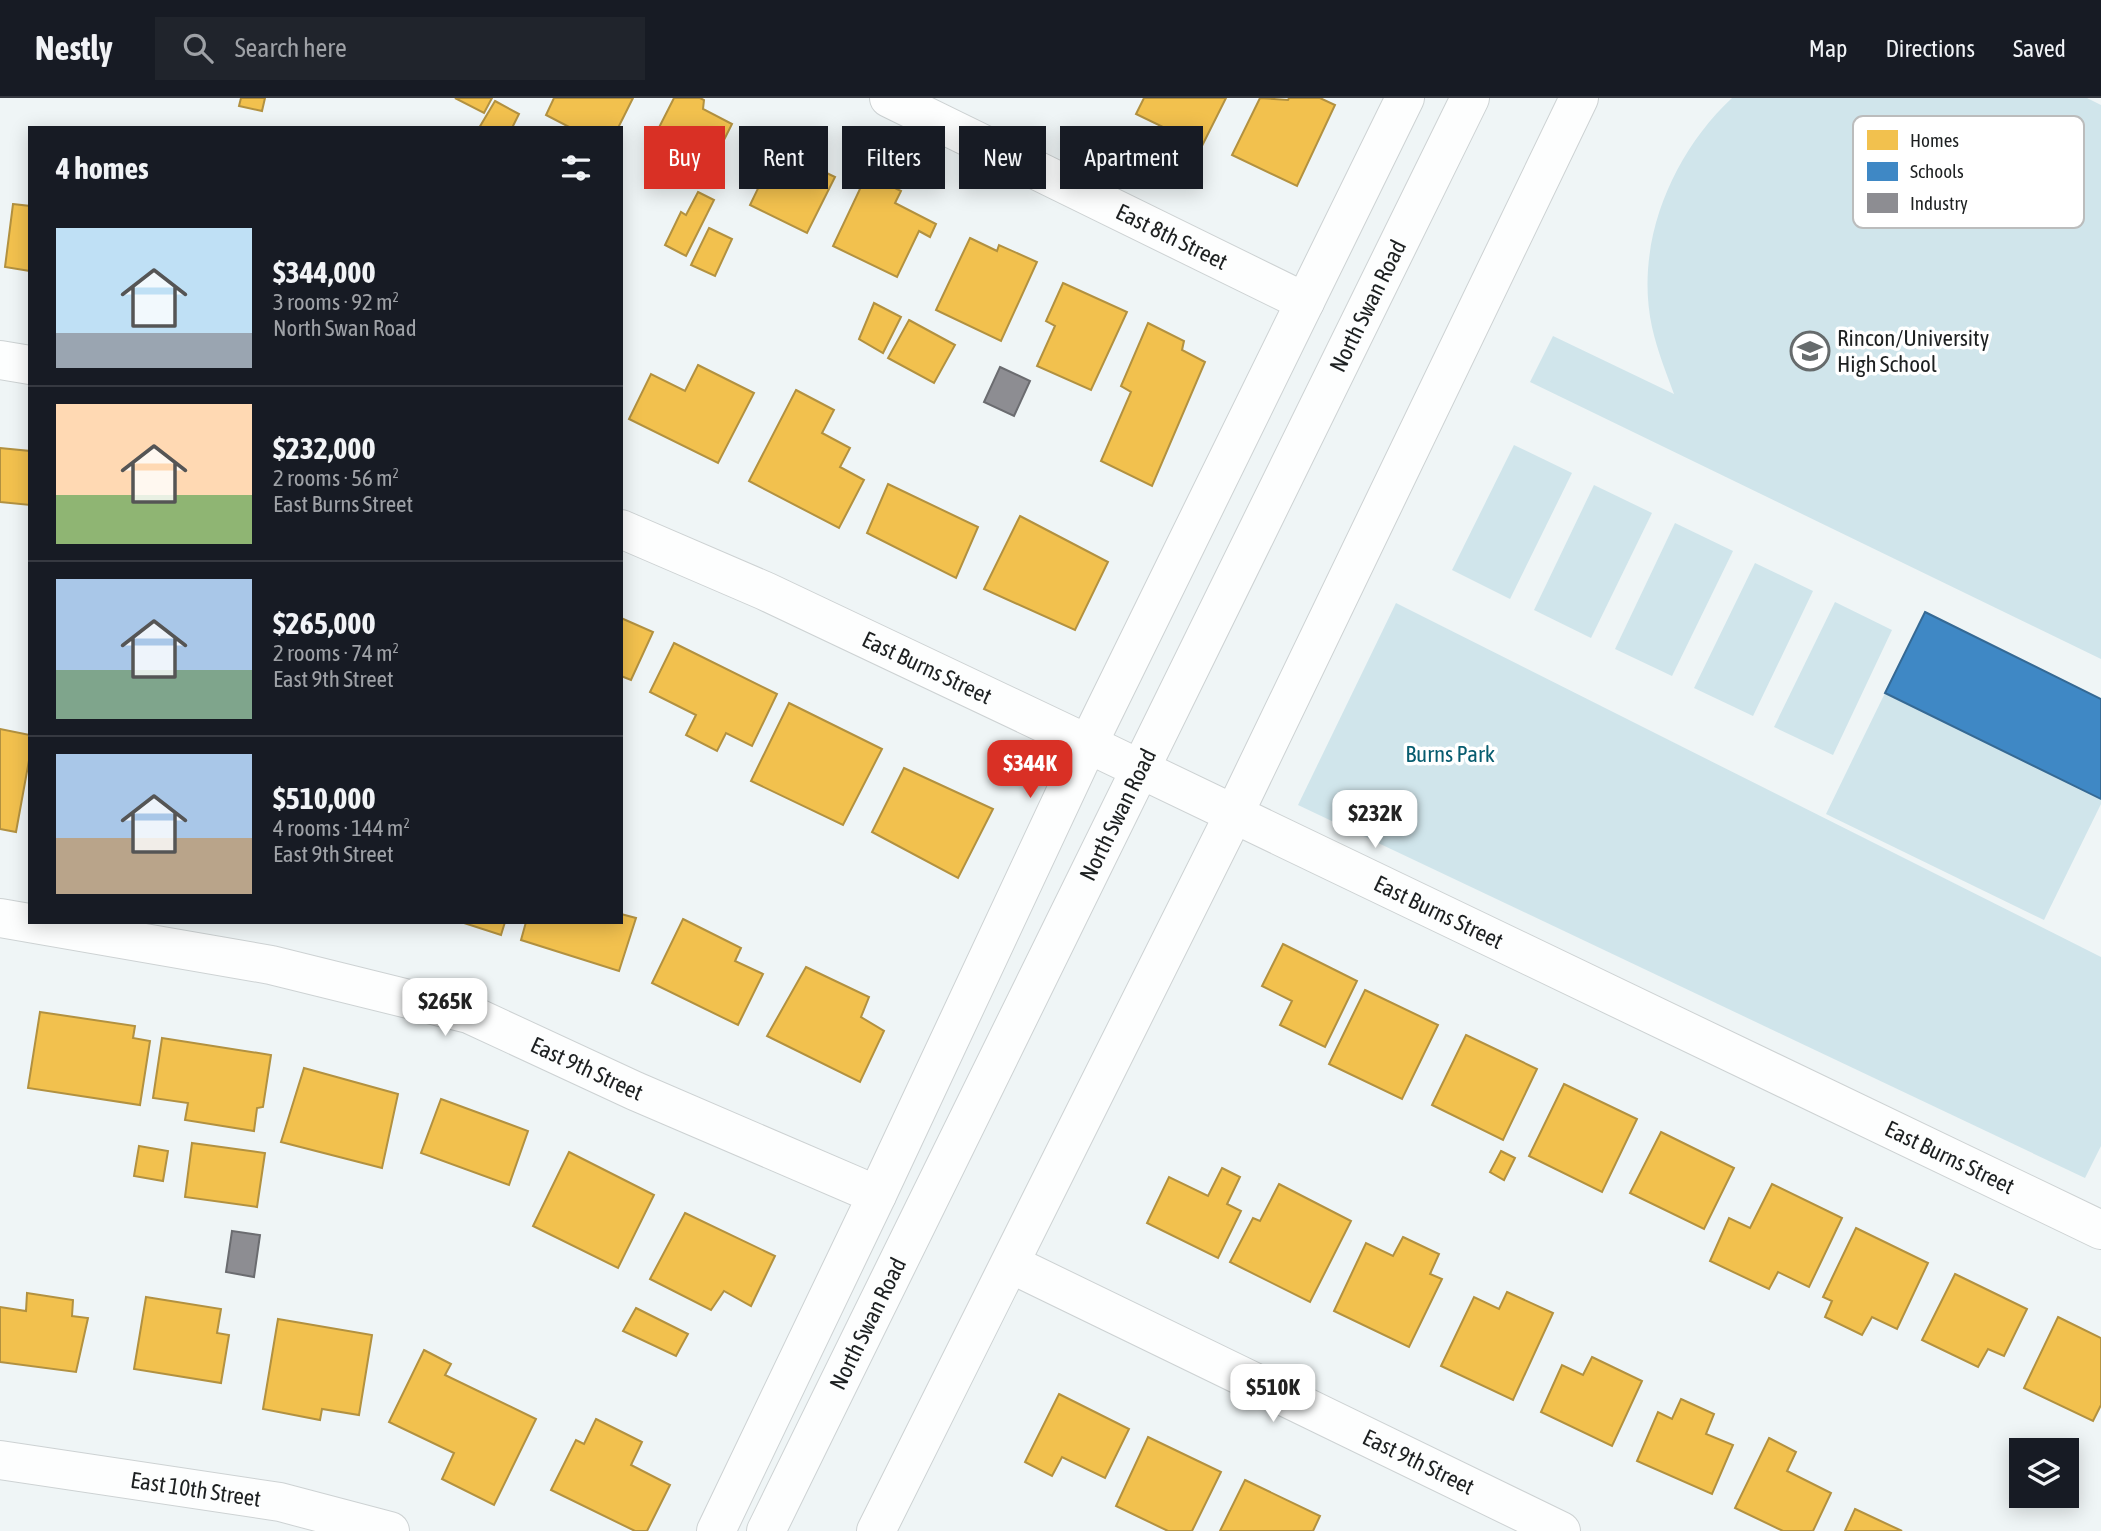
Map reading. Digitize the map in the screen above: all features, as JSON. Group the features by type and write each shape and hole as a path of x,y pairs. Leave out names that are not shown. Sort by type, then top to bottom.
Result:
{"street":[{"name":"East 8th Street","path":"888,98 1305,302"},
{"path":"716,1531 1088,744 1405,98"},
{"name":"North Swan Road","path":"766,1531 1471,98"},
{"path":"876,1531 1233,816 1579,98"},
{"path":"0,360 28,365"},
{"name":"East Burns Street","path":"623,529 765,591 1088,744 1233,816 2101,1230"},
{"name":"East 9th Street","path":"0,918 28,923"},
{"name":"East 9th Street","path":"35,924 271,965 469,1014 635,1091 877,1195"},
{"name":"East 9th Street","path":"1011,1264 1562,1531"},
{"name":"East 10th Street","path":"0,1460 280,1502 390,1531"}],"green space":[{"path":"1732,98 2087,98 2101,105 2101,659 1530,382 1553,336 1674,394 1652,327 1648,264 1663,202 1692,146"},
{"path":"1514,445 1572,473 1510,599 1452,570"},
{"path":"1594,485 1652,513 1591,638 1534,610"},
{"path":"1675,523 1733,551 1672,676 1615,649"},
{"path":"1755,563 1813,591 1753,716 1694,688"},
{"path":"1835,602 1892,630 1833,755 1774,727"},
{"name":"Burns Park","path":"1396,603 2101,957 2101,1146 2085,1178 1298,805"},
{"path":"1885,693 2101,799 2101,804 2044,920 1826,814"}],"building: Homes":[{"path":"241,98 265,98 262,111 239,106"},
{"path":"455,98 492,98 484,113"},
{"path":"554,98 633,98 619,126 567,126 546,115"},
{"path":"674,98 700,98 704,100 703,109 732,124 725,138 725,126 660,126"},
{"path":"1144,98 1226,98 1203,144 1203,126 1161,126 1136,114"},
{"path":"1260,98 1320,98 1335,105 1297,186 1232,155"},
{"path":"495,101 519,114 513,126 480,126"},
{"path":"828,174 835,177 807,233 750,205 758,189 828,189"},
{"path":"860,189 897,189 901,191 895,203 936,224 930,237 919,231 897,277 833,246"},
{"path":"698,192 714,200 686,256 665,245 681,212 686,215"},
{"path":"13,204 28,206 28,271 5,267"},
{"path":"709,228 732,239 715,276 691,265"},
{"path":"970,238 997,251 999,245 1037,262 1001,341 936,310"},
{"path":"1063,283 1127,312 1091,390 1037,366 1055,326 1046,321"},
{"path":"874,303 901,317 883,353 859,339"},
{"path":"909,320 955,345 934,383 888,358"},
{"path":"1148,323 1184,341 1182,350 1205,362 1152,486 1101,461 1131,392 1121,386"},
{"path":"698,365 754,393 718,463 629,419 651,374 685,391"},
{"path":"796,390 834,410 822,433 850,448 840,467 864,480 839,528 749,481"},
{"path":"0,448 28,451 28,505 0,502"},
{"path":"888,484 978,527 956,578 867,533"},
{"path":"1020,516 1108,562 1075,630 984,589"},
{"path":"623,619 653,632 631,680 623,677"},
{"path":"674,643 777,694 752,746 726,733 717,751 686,735 696,715 650,692"},
{"path":"789,703 882,749 843,825 751,781"},
{"path":"0,729 28,735 28,766 16,832 0,829"},
{"path":"904,768 993,809 958,878 872,832"},
{"path":"623,915 636,918 619,971 521,940 525,924 623,924"},
{"path":"683,919 741,948 735,961 763,974 738,1025 652,983"},
{"path":"467,924 504,924 501,935"},
{"path":"1283,944 1357,981 1325,1047 1280,1025 1292,1001 1262,986"},
{"path":"806,967 869,997 861,1017 884,1031 860,1082 767,1036"},
{"path":"1365,990 1438,1025 1402,1099 1329,1064"},
{"path":"40,1012 135,1026 133,1038 150,1041 140,1105 28,1088"},
{"path":"1466,1035 1537,1069 1503,1140 1432,1105"},
{"path":"162,1038 271,1055 263,1107 257,1108 254,1131 185,1120 188,1103 153,1098"},
{"path":"304,1068 398,1094 382,1168 281,1142"},
{"path":"1564,1084 1637,1119 1602,1192 1529,1156"},
{"path":"441,1099 528,1131 509,1185 421,1153"},
{"path":"1661,1132 1734,1168 1704,1229 1630,1193"},
{"path":"192,1143 265,1153 257,1207 185,1197"},
{"path":"139,1146 168,1151 163,1181 134,1176"},
{"path":"1501,1151 1515,1158 1504,1180 1490,1172"},
{"path":"569,1152 654,1195 618,1268 533,1226"},
{"path":"1222,1168 1240,1177 1227,1204 1241,1211 1218,1258 1147,1223 1169,1177 1208,1196"},
{"path":"1279,1184 1351,1221 1310,1302 1230,1262 1253,1218 1260,1221"},
{"path":"1772,1184 1842,1218 1809,1287 1778,1272 1769,1289 1710,1261 1729,1218 1750,1228"},
{"path":"685,1213 775,1256 751,1306 724,1291 711,1310 650,1279"},
{"path":"1856,1228 1928,1263 1897,1329 1872,1317 1862,1335 1825,1317 1832,1301 1823,1297"},
{"path":"1403,1237 1439,1254 1430,1274 1442,1279 1409,1347 1334,1311 1366,1243 1393,1256"},
{"path":"1955,1274 2027,1309 2004,1356 1988,1349 1978,1367 1922,1340"},
{"path":"1507,1292 1553,1313 1513,1400 1441,1366 1474,1297 1499,1309"},
{"path":"27,1293 73,1300 72,1316 88,1318 76,1372 0,1362 0,1307 26,1311"},
{"path":"146,1297 221,1309 217,1333 229,1335 221,1383 134,1369"},
{"path":"636,1308 688,1334 676,1356 623,1331"},
{"path":"2058,1317 2101,1338 2101,1405 2093,1421 2024,1388"},
{"path":"278,1319 372,1335 359,1415 322,1409 320,1420 263,1409"},
{"path":"424,1350 451,1364 445,1375 536,1419 494,1505 442,1479 454,1453 389,1422"},
{"path":"1592,1357 1642,1381 1612,1446 1541,1412 1562,1365 1583,1375"},
{"path":"1059,1394 1129,1429 1105,1478 1062,1457 1052,1476 1025,1462"},
{"path":"1681,1399 1714,1414 1706,1434 1733,1445 1712,1494 1637,1461 1658,1412 1672,1419"},
{"path":"596,1419 642,1442 631,1465 670,1485 647,1531 635,1531 551,1490 576,1440 584,1444"},
{"path":"1148,1437 1221,1472 1192,1531 1168,1531 1116,1506"},
{"path":"1769,1438 1796,1452 1787,1471 1831,1493 1813,1531 1783,1531 1735,1508"},
{"path":"1245,1480 1320,1516 1313,1531 1220,1531"},
{"path":"1855,1509 1902,1531 1845,1531"}],"building: Schools":[{"path":"1925,612 2101,699 2101,799 1885,693"}],"building: Industry":[{"path":"1000,367 1030,381 1014,416 984,402"},
{"path":"232,1231 260,1235 254,1277 226,1272"}],"place":[{"name":"Rincon/University High School","path":"1810,351"}]}
